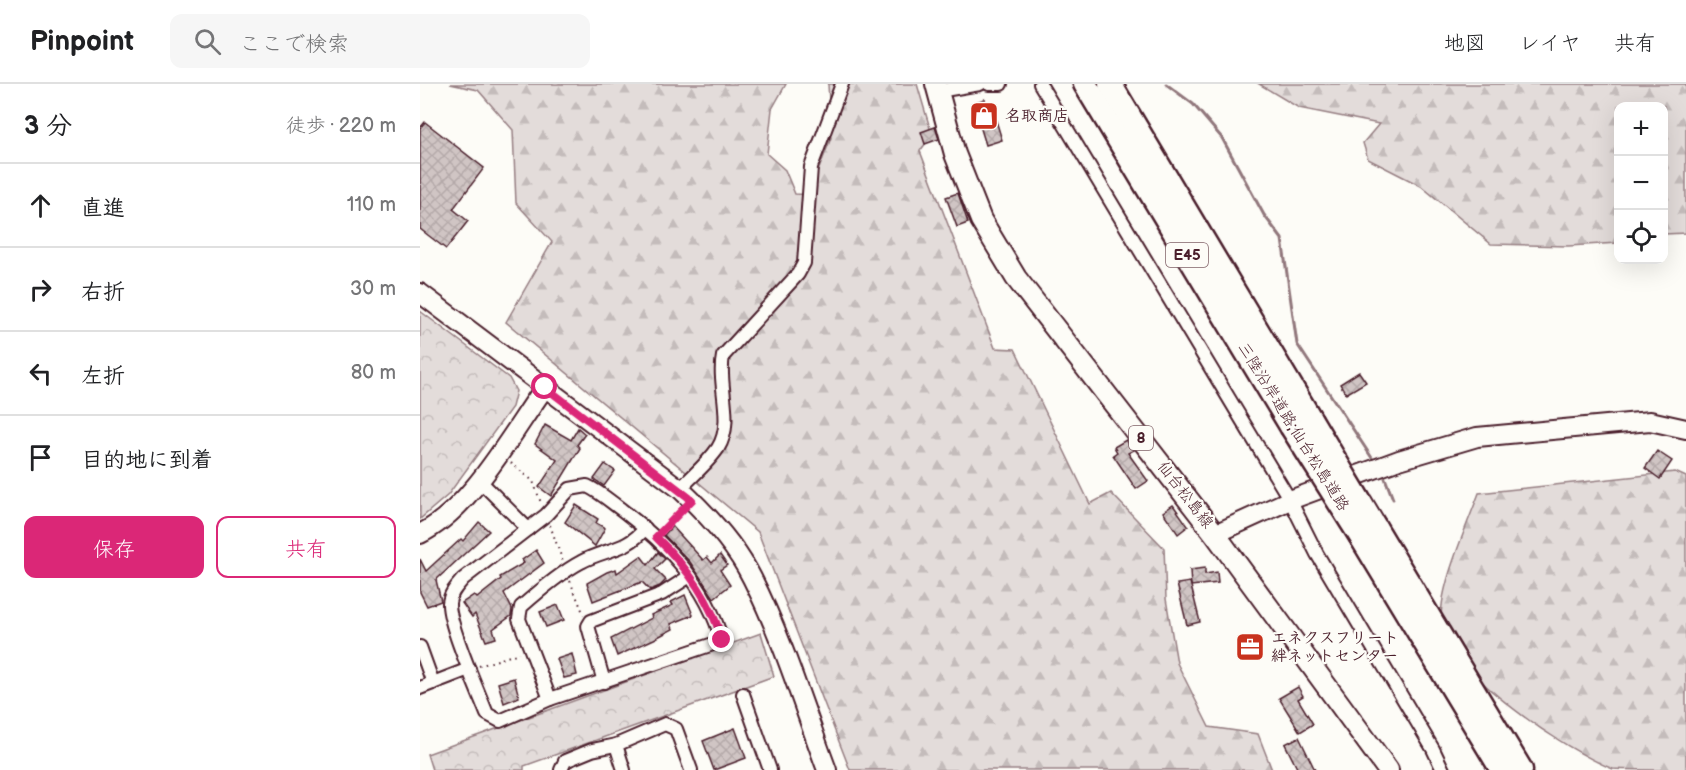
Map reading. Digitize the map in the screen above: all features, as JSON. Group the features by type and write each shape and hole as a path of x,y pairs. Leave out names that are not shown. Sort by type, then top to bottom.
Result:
{"highway":[{"path":"1068,84 1206,286"},
{"name":"三陸沿岸道路;仙台松島道路","path":"1085,84 1206,286 1301,423"},
{"name":"三陸沿岸道路;仙台松島道路","path":"1110,84 1301,423 1521,770"},
{"path":"1120,84 1157,164"},
{"name":"三陸沿岸道路;仙台松島道路","path":"1368,532 1502,770"}],"main road":[{"name":"仙台松島線","path":"937,87 956,153 981,220 1016,278 1215,534 1388,770"}],"street":[{"path":"686,495 719,447 725,424 720,372 723,356 798,274 804,263 811,167 842,84"},
{"path":"937,87 980,84"},
{"path":"989,84 1001,84"},
{"path":"1040,84 1290,500 1317,554 1433,749 1443,770"},
{"path":"420,293 686,495 708,515 752,576 774,627 827,770"},
{"path":"420,534 451,512 479,480 545,387"},
{"path":"1215,534 1290,500 1399,460 1477,437 1650,421 1686,429"},
{"path":"479,480 528,529"},
{"path":"587,486 656,537 690,576 716,617 722,640 550,699 500,721 492,719 487,714 469,669 449,610 453,591 463,579 546,515 570,489 587,486"},
{"path":"550,699 519,619 521,607 581,562 625,547 637,539 645,528"},
{"path":"604,682 588,626 591,621 662,594 690,576"},
{"path":"420,647 433,683"},
{"path":"420,688 469,669"},
{"path":"743,694 770,770"},
{"path":"561,770 565,761 616,745 665,724 676,729 691,770"},
{"path":"616,745 624,770"}],"path":[{"path":"499,453 533,481 588,626"},
{"path":"656,537 686,495"},
{"path":"469,669 530,649"}],"green space":[{"path":"450,84 786,84 772,109 767,154 785,170 795,194 816,195 817,174 831,138 828,84 917,84 932,135 920,151 995,348 1015,349 1090,504 1111,493 1164,548 1166,599 1177,663 1209,727 1258,734 1272,770 850,770 758,532 506,322 552,242 516,203 513,130 478,90"},
{"path":"1259,84 1686,84 1686,233 1668,234 1668,102 1614,102 1614,243 1568,246 1491,244 1421,186 1368,159 1363,143 1379,124 1299,108"},
{"path":"420,311 509,378 516,391 512,407 448,495 420,519"},
{"path":"1675,472 1686,477 1686,770 1613,769 1568,746 1488,688 1467,666 1451,644 1442,624 1441,611 1444,595 1454,558 1479,493"},
{"path":"761,633 774,676 524,766 524,770 432,770 427,754"}],"building":[{"path":"985,99 990,116 994,114 1002,140 986,145 973,103"},
{"path":"425,122 484,168 453,209 468,221 446,249 420,229 420,128"},
{"path":"935,127 939,139 925,144 921,132"},
{"path":"958,193 968,223 957,227 946,197"},
{"path":"1359,372 1366,382 1346,394 1340,384"},
{"path":"545,425 571,440 578,428 585,434 577,445 580,448 551,496 539,487 557,460 535,444"},
{"path":"1126,440 1134,450 1128,453 1148,481 1136,489 1113,455 1117,452 1114,447"},
{"path":"1657,451 1672,461 1660,479 1645,468"},
{"path":"605,464 615,471 604,486 594,479"},
{"path":"576,505 598,519 596,523 605,528 595,546 565,522"},
{"path":"1173,505 1188,526 1178,534 1163,512"},
{"path":"479,522 489,531 436,580 441,601 427,606 420,592 420,559 426,571 461,539 463,541"},
{"path":"672,526 703,560 707,557 712,563 720,555 727,565 720,570 730,585 714,598 690,562 664,535"},
{"path":"536,550 544,563 504,593 512,609 511,616 493,629 496,638 486,641 475,614 472,617 462,603 474,595 477,598 501,579 500,577 524,563 522,560"},
{"path":"658,552 665,559 655,569 666,580 660,586 650,590 642,582 593,601 587,583 616,569 617,573 641,556 648,565"},
{"path":"1205,568 1205,574 1217,572 1218,583 1191,586 1190,570"},
{"path":"1190,582 1200,622 1187,625 1177,584"},
{"path":"685,595 693,615 671,624 673,629 617,656 611,639 652,618 651,615 673,605 671,602"},
{"path":"558,605 564,620 546,627 540,612"},
{"path":"572,654 577,675 564,678 557,659"},
{"path":"514,678 519,697 504,703 498,683"},
{"path":"1298,687 1303,696 1298,699 1313,724 1300,732 1279,698"},
{"path":"735,728 746,758 714,770 703,741"},
{"path":"1299,737 1315,770 1298,770 1285,744"}],"waterway":[{"path":"1166,84 1193,104 1222,138 1264,215 1282,239 1297,344 1372,458"},
{"path":"1385,478 1393,499"}],"place":[{"name":"名取商店","path":"984,116"},
{"name":"エネクスフリート 絆ネットセンター","path":"1250,647"}],"route":[{"path":"545,387 692,500 656,537 690,576 716,617 722,640"}]}
